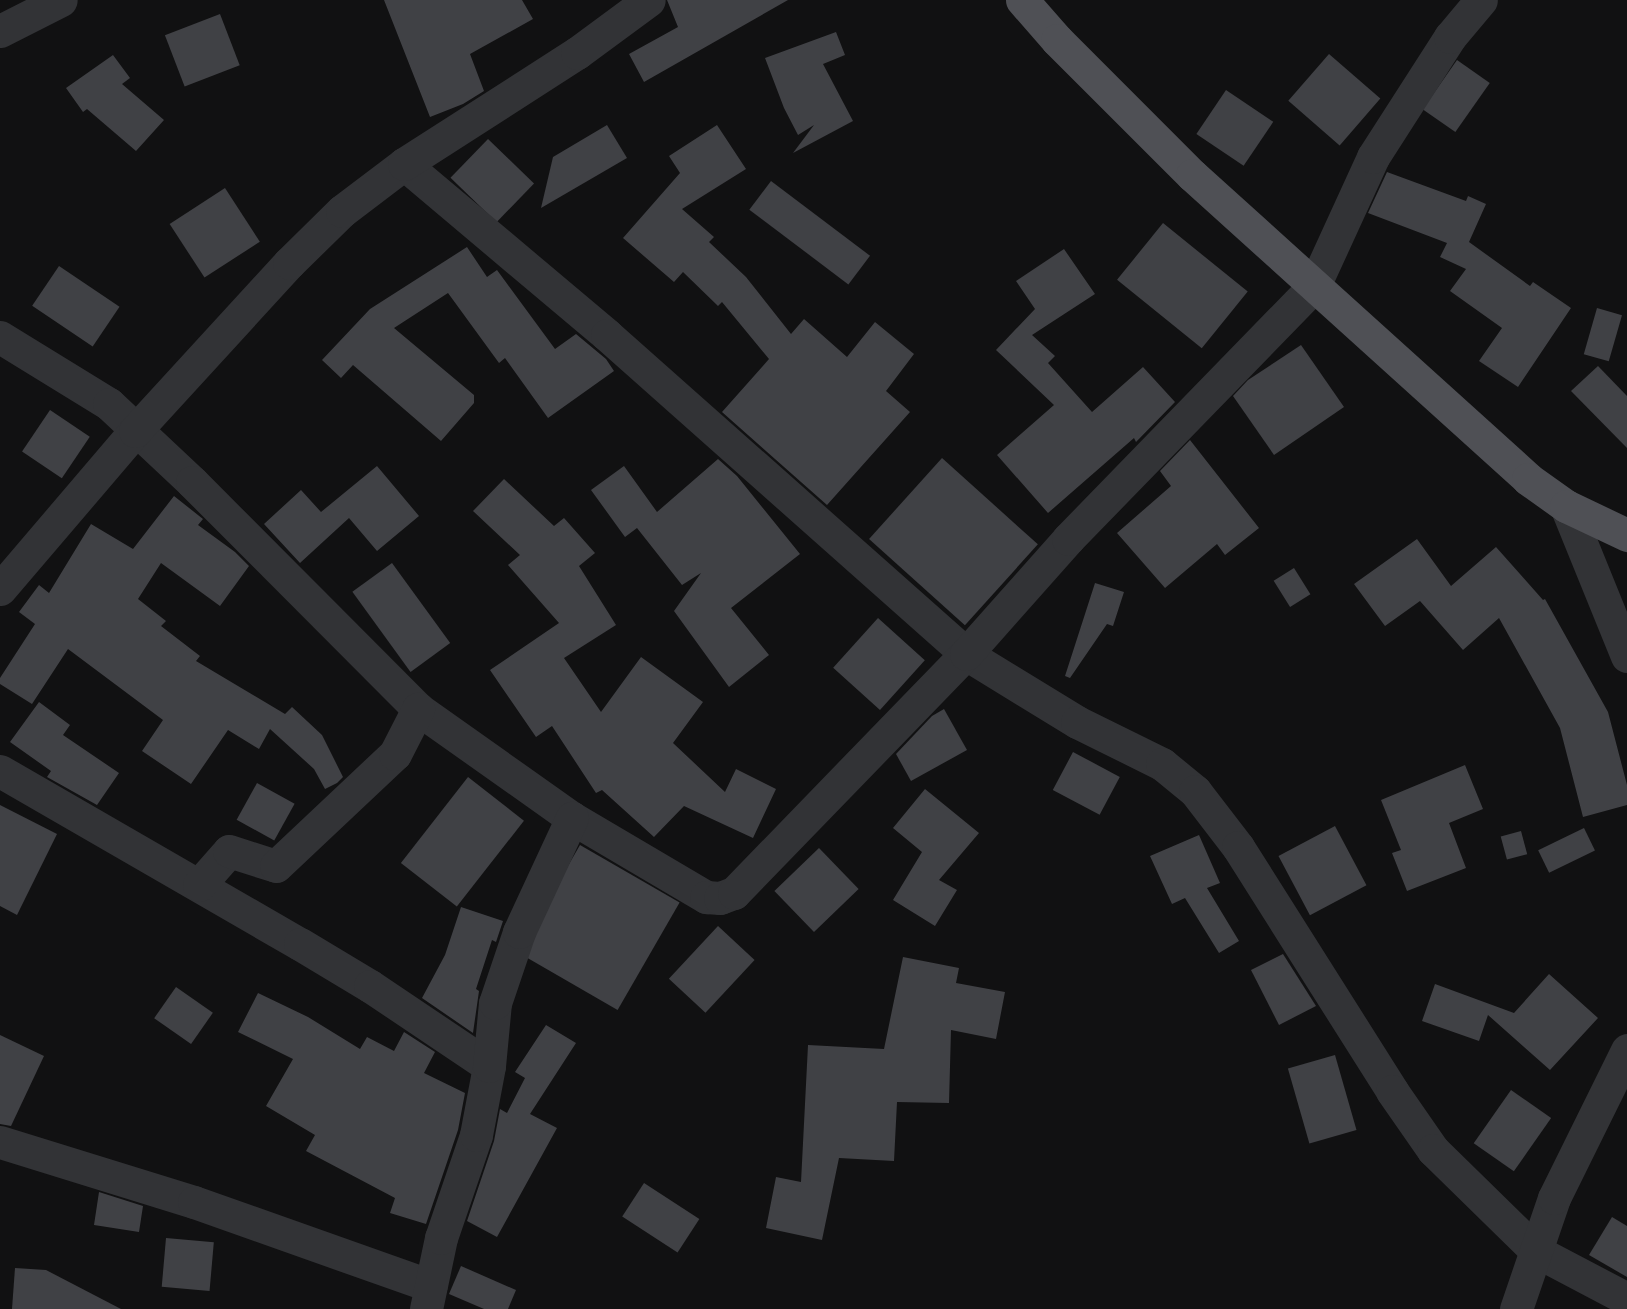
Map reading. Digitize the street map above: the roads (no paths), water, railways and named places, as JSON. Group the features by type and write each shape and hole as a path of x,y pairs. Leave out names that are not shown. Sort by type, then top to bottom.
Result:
{"main road":[{"path":"1022,0 1057,40 1192,175 1528,479 1566,506 1627,535"}],"street":[{"path":"0,32 61,0"},
{"path":"0,589 135,431 289,263 342,211 404,164 577,53 649,0"},
{"path":"0,337 109,404 135,431 192,482 418,709 572,818 706,897 720,898 734,893 966,654 1068,539 1314,286 1373,157 1450,37 1481,0"},
{"path":"404,164 607,335 966,654 1077,722 1162,764 1196,791 1238,848 1392,1091 1433,1150 1536,1251 1627,1299"},
{"path":"1566,506 1627,656"},
{"path":"199,885 229,850 276,866 394,754 418,709"},
{"path":"0,771 370,986 489,1066"},
{"path":"0,1142 194,1202 429,1297 441,1238 476,1135 489,1066 495,1003 519,932 572,818"},
{"path":"1516,1309 1554,1198 1627,1050"}]}
